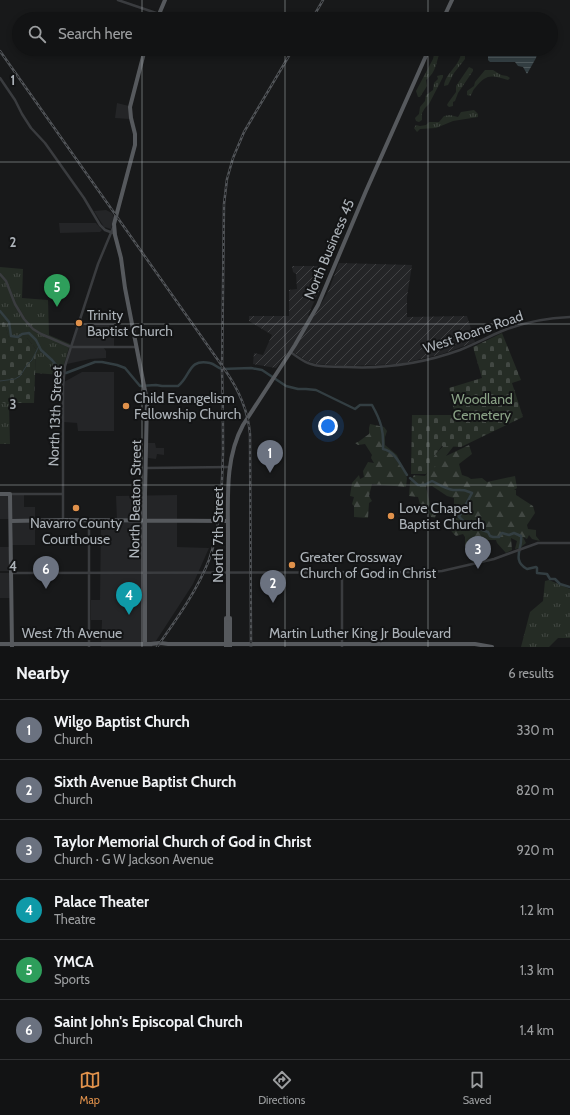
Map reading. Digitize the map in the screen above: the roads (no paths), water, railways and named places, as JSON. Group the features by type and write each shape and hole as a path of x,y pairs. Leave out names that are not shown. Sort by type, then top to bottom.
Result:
{"main road":[{"path":"160,12 165,0"},
{"path":"446,12 452,0"},
{"name":"North Beaton Street","path":"144,56 130,107 135,134 135,145 113,234 121,258 125,288 147,401 145,644"},
{"name":"North Business 45","path":"234,448 243,425 312,316 427,56"},
{"name":"North 7th Street","path":"228,646 228,494 230,467 234,448"},
{"path":"0,494 10,494 12,646"},
{"path":"11,521 228,521"},
{"path":"228,582 226,594 228,646"},
{"name":"West 7th Avenue","path":"0,644 12,646 90,646 155,643 168,644"},
{"name":"Martin Luther King Jr Boulevard","path":"168,644 228,646 475,644 492,647"}],"street":[{"path":"118,0 146,12"},
{"path":"0,78 15,100 22,114 49,148 84,198 100,225 105,230 113,234"},
{"name":"North 13th Street","path":"63,520 65,366 98,264 113,234"},
{"path":"0,274 6,281 15,304 24,319 30,326 41,334 71,347 137,347"},
{"name":"West Roane Road","path":"290,352 311,364 319,366 356,367 405,364 459,350 503,331 524,324 547,319 570,317"},
{"path":"146,468 230,467"},
{"path":"10,494 63,494"},
{"path":"89,520 90,646"},
{"path":"11,572 442,571 494,559 538,543 570,543"},
{"path":"342,572 342,646"}],"waterway":[{"path":"0,311 9,322 11,336 18,337 22,334 29,333 36,340 41,350 62,372 66,373 95,362 102,362 125,368 140,386 178,386 194,365 203,362 212,364 222,369 251,368 262,370 286,386 298,389 316,390 355,409 360,405 372,405 381,426 383,449 387,450 394,456 407,475"},
{"path":"0,381 15,379 20,376 32,360 39,346"},
{"path":"410,478 418,485 424,485 432,481 453,490 462,490 472,493 459,517 468,525 488,532 490,536 493,537 499,537 502,533 509,535 514,533 521,536 519,558 522,565 527,569 536,567 537,573 547,574 550,579 555,579 560,584 570,587"}],"railway":[{"path":"316,12 323,0"},
{"path":"0,51 225,370 235,385 242,400 250,434 251,647"},
{"path":"157,647 186,605 204,572 216,534 221,493 223,452 222,372 224,204 227,179 233,158 244,132 289,56"}],"place":[{"name":"YMCA","path":"57,307"},
{"name":"Trinity Baptist Church","path":"79,323"},
{"name":"Child Evangelism Fellowship Church","path":"126,406"},
{"name":"Wilgo Baptist Church","path":"270,473"},
{"name":"Navarro County Courthouse","path":"76,508"},
{"name":"Love Chapel Baptist Church","path":"391,516"},
{"name":"Greater Crossway Church of God in Christ","path":"292,565"},
{"name":"Taylor Memorial Church of God in Christ","path":"478,569"},
{"name":"Saint John's Episcopal Church","path":"46,589"},
{"name":"Sixth Avenue Baptist Church","path":"273,603"},
{"name":"Palace Theater","path":"129,615"}],"park label":[{"name":"Woodland Cemetery","path":"482,408"}]}
